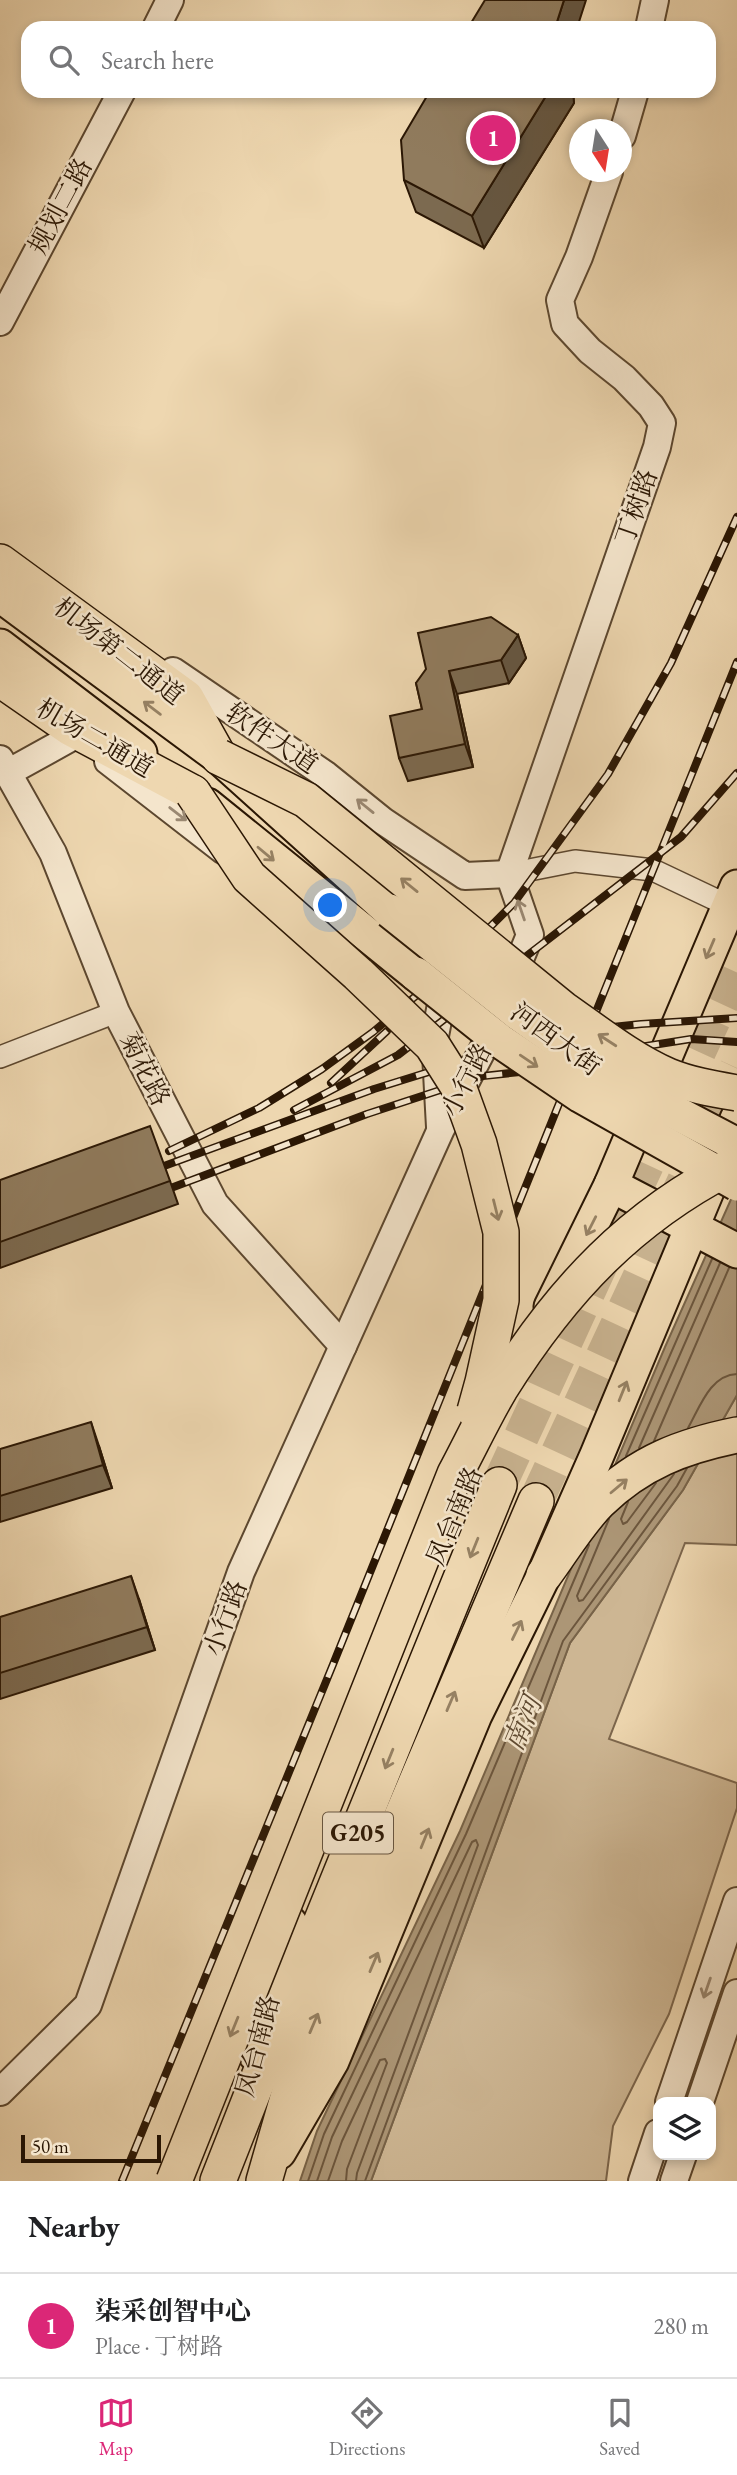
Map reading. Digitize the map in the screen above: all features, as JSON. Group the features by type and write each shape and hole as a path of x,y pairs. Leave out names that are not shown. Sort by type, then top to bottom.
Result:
{"highway":[{"name":"机场第二通道","path":"0,562 186,698 219,757"},
{"name":"机场二通道","path":"0,679 71,728 192,793"},
{"path":"219,757 306,800 552,1000 603,1038 667,1076 737,1095"},
{"path":"174,2181 455,1474 483,1382 501,1300 501,1232 480,1144 458,1086 432,1045 358,974 249,877 192,793"},
{"path":"455,1474 499,1391 541,1327 580,1279 636,1226 703,1180 737,1163"},
{"path":"544,1575 599,1503 630,1477 658,1459 696,1443 737,1435"},
{"name":"凤台南路","path":"221,2173 499,1485"},
{"name":"凤台南路","path":"265,2178 300,2056 536,1501"}],"main road":[{"name":"软件大道","path":"0,595 219,757 390,911"},
{"path":"0,646 192,793"},
{"name":"河西大街","path":"192,793 500,1041 581,1096 737,1184"},
{"name":"凤台南路","path":"221,2173 290,1923 463,1489 611,1185 733,896"},
{"name":"河西大街","path":"390,911 519,1014 610,1078 737,1145"},
{"path":"661,1062 737,1095"},
{"path":"265,2178 332,2061 475,1715 544,1575 597,1455 737,1119"},
{"path":"611,1185 737,1251"}],"street":[{"path":"160,21 170,0"},
{"path":"650,21 655,0"},
{"name":"规划二路","path":"0,323 118,98"},
{"path":"626,119 633,98"},
{"name":"丁树路","path":"509,874 652,460 662,422 651,406 624,378 590,351 565,324 560,300 579,257 605,182"},
{"name":"软件大道","path":"0,562 102,623 315,767 383,821 465,876"},
{"path":"0,693 74,736 155,796 366,963 435,1035"},
{"path":"4,766 74,736"},
{"name":"菊花路","path":"4,766 53,853 116,1012 215,1204 343,1346"},
{"path":"465,876 509,874 575,861 653,870 733,896"},
{"name":"小行路","path":"0,2092 88,2005 241,1572 440,1129 484,1047 530,935 509,874"},
{"name":"小行路","path":"440,1129 435,1035 465,876"},
{"path":"0,1057 116,1012"},
{"path":"671,2097 737,1900"},
{"path":"702,2097 737,1993"},
{"path":"642,2181 653,2148"},
{"path":"674,2181 681,2160"}],"shaded area":[{"path":"737,1395 737,1545 685,1543 609,1739 737,1783 737,1808 669,2014 613,2126 606,2181 371,2181 570,1643 683,1490"}],"water":[{"name":"南河","path":"737,1186 737,1395 683,1490 570,1643 371,2181 300,2181 317,2131 460,1831 665,1347"}],"building":[{"path":"485,0 564,0 557,21 472,21"},
{"path":"426,98 545,98 472,216 404,180 401,140"},
{"path":"491,617 518,635 501,660 449,671 465,744 399,758 390,716 422,709 416,683 426,669 418,633"},
{"path":"150,1126 170,1181 0,1242 0,1180"},
{"path":"91,1422 103,1465 0,1496 0,1449"},
{"path":"131,1576 147,1627 0,1673 0,1617"}],"tunnel":[{"path":"499,1485 737,968"},
{"path":"536,1501 737,1068"}],"railway":[{"path":"169,1151 259,1108 322,1069 373,1032 449,968 514,903 608,774 671,663 737,517"},
{"path":"122,2181 737,662"},
{"path":"294,1110 398,1055 681,837 737,773"},
{"path":"145,1173 374,1089 509,1047 575,1031 737,1018"},
{"path":"331,1083 387,1031"},
{"path":"155,1194 367,1114 483,1076 549,1069 621,1050 691,1039 737,1042"}],"place":[{"name":"柒采创智中心","path":"493,138"}]}
